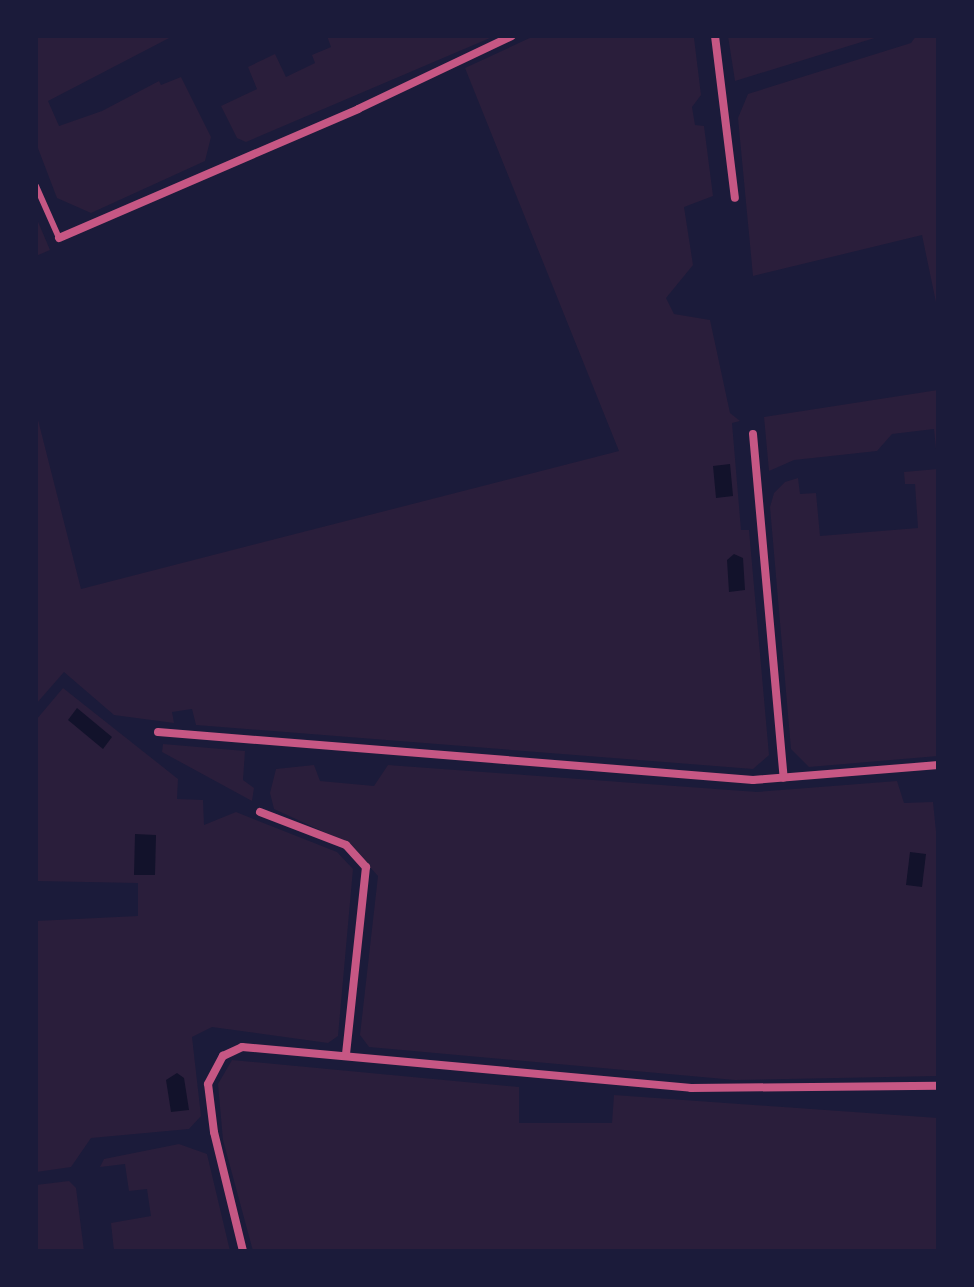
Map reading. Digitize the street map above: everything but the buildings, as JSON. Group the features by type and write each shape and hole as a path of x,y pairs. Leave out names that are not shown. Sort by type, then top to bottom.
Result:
{"street":[{"path":"59,238 512,36"},
{"path":"715,36 735,198"},
{"path":"753,434 784,778"},
{"path":"158,732 623,771 784,778 938,765"},
{"path":"260,812 346,845 366,867 346,1055"},
{"path":"243,1251 214,1132 208,1084 216,1065 242,1047 691,1088 938,1086"}],"lane":[{"path":"36,186 59,238"}],"shaded area":[{"path":"36,36 173,36 48,101 59,126 102,111 159,81 161,85 181,77 211,137 205,161 91,213 57,198 36,143"},
{"path":"327,36 490,38 246,142 237,138 221,106 257,89 248,67 275,54 286,77 315,63 312,55 331,47"},
{"path":"534,36 694,38 701,95 692,107 695,125 704,126 713,196 684,207 693,265 666,298 674,314 710,320 730,413 740,421 732,423 741,530 749,530 769,755 753,769 196,725 192,709 172,712 174,723 114,715 64,672 36,704 36,412 81,589 619,451 465,68"},
{"path":"728,36 881,36 735,81"},
{"path":"916,36 938,36 938,312 922,235 753,276 738,118 748,94 911,43"},
{"path":"36,217 50,250 36,256"},
{"path":"938,390 938,469 934,429 892,434 877,451 794,460 769,471 764,417"},
{"path":"730,464 733,496 716,498 713,466"},
{"path":"938,469 938,756 809,767 791,749 770,507 774,493 785,482 798,478 800,494 816,493 820,536 918,528 915,484 905,484 904,472"},
{"path":"734,554 743,558 745,590 729,592 727,560"},
{"path":"63,688 178,779 177,799 203,800 204,825 236,812 337,852 353,869 338,1036 328,1043 212,1027 192,1037 201,1116 189,1129 91,1138 71,1167 36,1172 36,921 138,916 138,883 36,881 36,720"},
{"path":"77,708 112,737 103,749 68,720"},
{"path":"163,744 245,751 243,780 254,788 252,801 162,752"},
{"path":"314,765 320,781 374,786 388,765 757,792 897,781 904,803 933,802 938,851 938,1076 735,1080 369,1047 360,1035 378,876 348,843 274,809 270,793 276,769"},
{"path":"135,834 156,835 155,875 134,875"},
{"path":"910,852 926,854 922,887 906,885"},
{"path":"232,1060 519,1087 519,1123 612,1123 614,1095 938,1118 938,1251 253,1251 223,1140 218,1084"},
{"path":"177,1073 184,1078 189,1110 171,1112 166,1080"},
{"path":"179,1144 207,1154 230,1251 114,1251 111,1223 151,1216 147,1189 129,1191 125,1164 100,1167 104,1159"},
{"path":"69,1181 76,1188 84,1251 36,1251 36,1185"}]}
